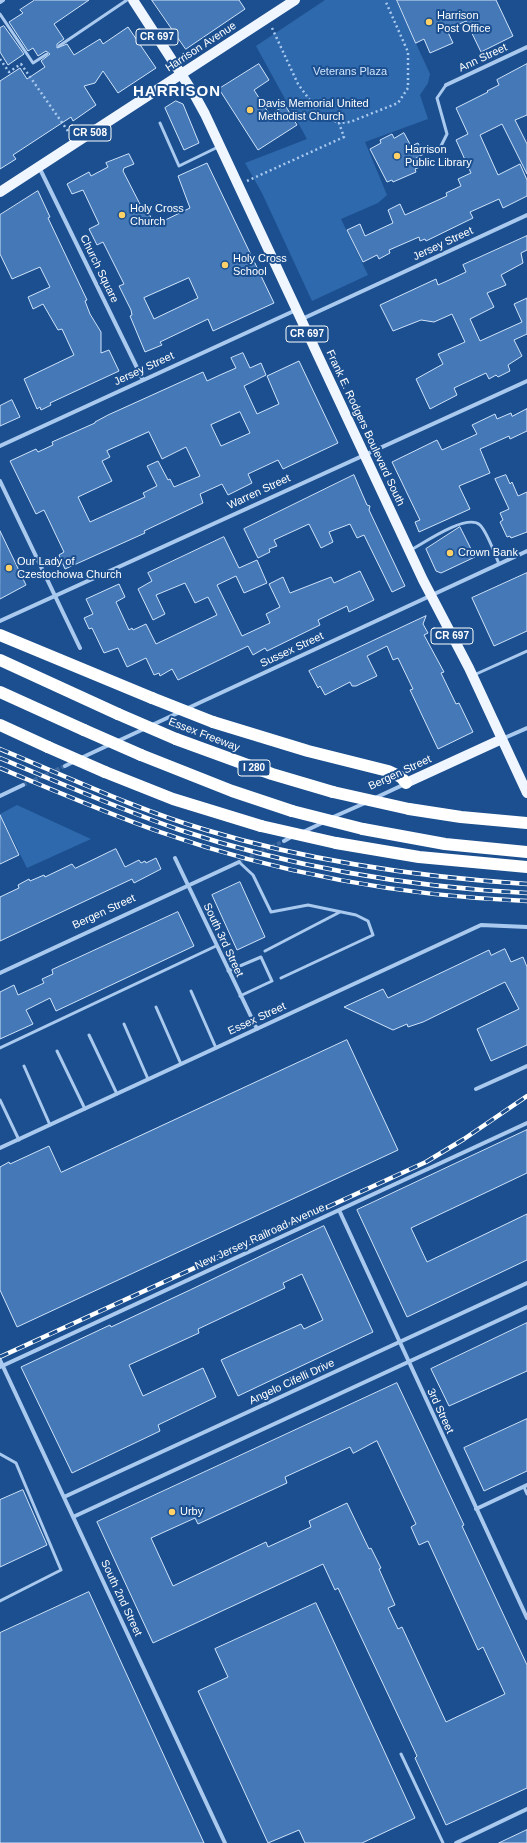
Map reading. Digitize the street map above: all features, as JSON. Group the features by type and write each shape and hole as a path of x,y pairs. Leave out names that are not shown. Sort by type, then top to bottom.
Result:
{"highway":[{"path":"0,635 213,722 308,752 392,772 401,777 406,783"},
{"name":"Essex Freeway","path":"0,660 176,739 272,774 333,792 409,809 527,823"},
{"name":"I 280","path":"0,692 141,756 232,791 292,811 364,829 445,844 525,852"},
{"path":"0,725 105,772 173,799 261,826 336,843 419,857 527,867"}],"main road":[{"name":"CR 697","path":"132,0 181,74"},
{"name":"Harrison Avenue","path":"0,192 295,0"},
{"name":"Frank E. Rodgers Boulevard South","path":"181,74 202,108 430,596 472,676 527,793"},
{"name":"Bergen Street","path":"406,783 502,739"}],"street":[{"name":"Ann Street","path":"446,85 527,47"},
{"name":"Church Square","path":"40,166 143,380"},
{"name":"Jersey Street","path":"301,319 527,215"},
{"name":"Jersey Street","path":"0,446 296,309"},
{"name":"Warren Street","path":"0,621 527,382"},
{"path":"0,482 80,648"},
{"name":"Sussex Street","path":"65,766 527,551"},
{"name":"Bergen Street","path":"502,739 527,728"},
{"name":"Bergen Street","path":"284,841 406,783"},
{"path":"0,796 23,785"},
{"name":"South 3rd Street","path":"175,858 256,1029"},
{"name":"Bergen Street","path":"0,973 239,862"},
{"name":"Essex Street","path":"0,1148 481,925 527,927"},
{"path":"476,1089 527,1066"},
{"name":"New Jersey Railroad Avenue","path":"1,1367 527,1123"},
{"name":"3rd Street","path":"339,1210 527,1618"},
{"name":"Angelo Cifelli Drive","path":"64,1497 527,1283"},
{"path":"73,1517 527,1307"},
{"name":"South 2nd Street","path":"0,1360 1,1367 64,1497 225,1843"},
{"path":"476,1509 525,1486"},
{"path":"456,1843 527,1809"}],"lane":[{"path":"59,46 127,0"},
{"path":"0,14 33,63 47,54"},
{"path":"439,150 447,134 437,98 446,85"},
{"path":"160,123 180,166 220,146"},
{"path":"409,551 464,522 474,521 481,526 499,564"},
{"path":"472,676 527,651"},
{"path":"239,862 252,875 271,912 308,904 368,920 373,935 281,978"},
{"path":"266,951 340,912"},
{"path":"0,1048 216,946"},
{"path":"228,971 261,957 272,981 240,996"},
{"path":"191,991 216,1048"},
{"path":"156,1007 181,1064"},
{"path":"124,1024 148,1079"},
{"path":"89,1035 117,1094"},
{"path":"57,1051 85,1109"},
{"path":"24,1066 50,1125"},
{"path":"0,1100 19,1140"},
{"path":"0,1454 16,1463 61,1570 0,1600"},
{"path":"525,1486 527,1494"},
{"path":"401,1754 442,1843"}],"path":[{"path":"268,18 298,84 320,114 339,123 350,122 398,103 408,88 408,52 385,0"},
{"path":"0,59 9,72 21,64 76,143"},
{"path":"238,185 344,137 339,123"}],"green space":[{"name":"Veterans Plaza","path":"325,0 396,0 430,74 428,83 420,95 428,119 365,142 387,195 378,203 341,219 368,275 312,301 262,193 245,163 307,139 256,46"},
{"path":"17,805 91,839 27,868 0,814"}],"building":[{"path":"35,0 89,0 54,24 64,39 57,44 57,48 67,44 74,55 100,39 103,44 128,27 156,68 118,93 103,71 95,83 84,86 96,105 73,121 71,117 13,155 16,159 0,169 0,81 20,68 27,79 45,67 41,61 50,54 46,51 38,56 33,48 28,51 9,22 23,13 20,10"},
{"path":"152,0 239,0 245,9 186,49"},
{"path":"397,0 496,0 513,36 481,52 466,21 447,30 453,43 430,53 424,39 416,43"},
{"path":"4,26 24,54 8,65 0,52 0,28"},
{"name":"Davis Memorial United Methodist Church","path":"259,64 269,80 254,90 270,115 285,105 297,125 258,150 219,89"},
{"path":"527,64 527,115 515,120 527,144 527,174 502,124 480,135 498,175 520,164 527,180 527,196 503,208 499,199 470,212 473,218 426,241 425,239 420,241 419,237 389,250 390,253 379,259 377,255 363,262 347,230 360,224 365,236 393,223 388,210 400,204 405,215 447,196 446,193 461,186 458,179 471,173 456,140 468,134 456,108 488,92 487,91 499,85 497,80"},
{"path":"176,101 183,104 199,143 184,150 165,108"},
{"name":"Harrison Public Library","path":"404,133 411,146 418,143 424,154 416,158 420,167 415,169 416,172 393,182 392,180 387,182 370,149 381,143 380,140 392,134 394,138"},
{"path":"129,154 134,164 124,168 123,171 144,212 147,210 155,225 190,208 178,176 207,163 274,303 213,331 208,319 160,342 162,345 145,352 130,316 132,315 131,310 119,286 124,284 103,242 97,245 89,229 99,224 83,190 72,194 67,184 89,172 91,176 108,167 106,163","holes":["189,278 198,298 154,319 144,298"]},
{"path":"38,191 50,217 48,218 87,300 85,301 90,314 101,332 101,353 109,350 119,371 50,403 51,405 41,410 40,407 37,409 24,379 74,355 62,329 58,330 43,304 33,309 28,297 50,287 40,267 12,279 0,254 0,215"},
{"path":"527,236 527,250 521,253 523,263 501,275 506,285 487,293 494,307 470,319 480,341 522,322 514,304 527,298 527,334 514,340 522,356 508,365 510,371 498,377 496,375 489,379 486,373 454,388 457,395 430,409 416,379 443,364 438,354 465,342 452,314 434,322 421,320 393,331 380,305 436,279 438,285 447,281 466,272 463,265"},
{"path":"243,353 250,368 261,363 266,375 244,386 257,414 279,404 267,376 299,361 338,443 283,469 278,460 248,474 252,483 228,495 222,484 200,494 203,503 144,531 145,533 65,569 59,555 64,552 44,510 36,514 10,461 36,449 38,452 53,445 52,442 203,372 207,381 236,368 231,358","holes":["240,412 250,433 221,446 211,425","149,432 162,459 186,447 200,476 174,487 170,479 168,480 158,461 147,466 157,486 143,493 145,497 90,522 78,497 112,481 102,461 110,457 107,451"]},
{"path":"12,400 20,417 0,426 0,406"},
{"path":"527,409 527,431 510,439 509,436 480,449 490,473 459,486 470,509 419,532 415,522 420,520 392,462 437,440 442,450 477,434 472,425 495,414 497,419 511,413 512,416"},
{"path":"354,475 367,505 370,506 369,510 405,586 392,592 364,535 357,538 350,524 329,532 333,542 321,548 309,524 274,540 277,546 269,549 270,552 258,558 244,529"},
{"path":"506,475 510,484 512,482 518,496 527,492 527,532 511,538 510,536 507,537 500,522 503,520 500,513 509,509 495,479"},
{"name":"Crown Bank","path":"460,527 475,557 441,573 436,571 426,549"},
{"name":"Our Lady of Czestochowa Church","path":"0,531 26,585 0,599"},
{"path":"224,537 239,568 257,560 267,583 244,593 236,576 217,585 242,636 270,623 266,614 280,607 269,584 283,577 290,593 331,577 334,583 360,571 374,600 349,612 347,606 318,620 320,625 267,651 265,648 253,655 248,646 178,680 172,669 160,676 159,673 154,675 146,658 127,667 118,648 104,653 92,628 89,629 84,618 93,614 86,599 119,584 125,597 116,602 129,630 132,628 133,630 146,624 156,644 217,615 208,597 195,603 185,583 156,595 165,614 153,620 138,589 152,581 148,573"},
{"path":"527,573 527,631 494,646 472,598"},
{"path":"426,616 423,624 428,633 424,635 444,672 441,673 456,704 459,703 473,732 438,749 410,690 413,689 398,658 393,660 387,646 367,656 377,676 356,686 352,686 350,682 325,695 320,686 318,688 309,671"},
{"path":"0,815 19,855 0,864"},
{"path":"116,849 125,867 139,860 141,863 145,861 146,863 156,858 161,869 134,883 132,879 0,941 0,897 19,888 18,885 29,879 30,881 44,875 45,877 72,864 75,868"},
{"path":"240,882 265,937 237,950 212,895"},
{"path":"178,912 194,946 56,1011 50,998 26,1010 33,1024 0,1039 0,992 14,985 18,995 44,983 42,979 53,974 52,970"},
{"path":"505,949 511,962 523,957 527,967 527,1045 491,1061 477,1029 519,1009 505,982 423,1022 408,1027 407,1024 393,1030 344,1007 383,989 388,998 489,950 491,955"},
{"path":"347,1040 398,1150 17,1327 0,1290 0,1167 49,1146 61,1172"},
{"path":"527,1130 527,1173 411,1228 427,1262 527,1214 527,1260 407,1317 357,1210"},
{"path":"324,1226 373,1332 238,1396 221,1360 301,1324 304,1329 323,1320 302,1274 283,1283 285,1288 198,1329 199,1333 129,1365 143,1396 203,1368 216,1397 158,1425 160,1431 72,1473 21,1367 110,1325 111,1327"},
{"path":"527,1323 527,1371 449,1406 431,1369"},
{"path":"397,1383 464,1525 462,1526 527,1665 527,1788 446,1825 415,1758 417,1756 338,1588 335,1590 323,1564 153,1643 97,1522","holes":["377,1441 416,1524 411,1527 419,1545 428,1541 478,1650 483,1647 505,1694 446,1722 402,1627 398,1629 388,1608 395,1605 379,1569 381,1568 371,1548 369,1549 347,1503 309,1521 311,1527 268,1547 266,1542 173,1586 151,1538 195,1518 198,1524 287,1483 285,1477 350,1447 353,1453"]},
{"path":"527,1419 527,1471 484,1491 464,1448"},
{"path":"23,1490 47,1545 0,1567 0,1500"},
{"path":"89,1592 204,1843 0,1843 0,1633"},
{"path":"316,1603 415,1818 362,1843 305,1843 299,1830 268,1843 198,1691 228,1677 215,1649"},
{"path":"527,1830 527,1843 499,1843"}],"tunnel":[{"path":"23,785 65,766"},
{"path":"239,862 284,841"}],"railway":[{"path":"0,749 102,792 180,822 284,851 405,872 527,884"},
{"path":"0,758 90,796 157,822 265,855 308,865 395,880 439,886 527,893"},
{"path":"0,768 160,832 204,847 295,871 387,888 434,894 527,901"},
{"path":"0,1357 426,1162 464,1139 527,1096"}],"place":[{"name":"Harrison Post Office","path":"429,22"},
{"name":"Davis Memorial United Methodist Church","path":"250,110"},
{"name":"Harrison Public Library","path":"397,156"},
{"name":"Holy Cross Church","path":"122,215"},
{"name":"Holy Cross School","path":"225,265"},
{"name":"Crown Bank","path":"450,553"},
{"name":"Our Lady of Czestochowa Church","path":"9,568"},
{"name":"Urby","path":"172,1512"}],"district":[{"name":"HARRISON","path":"177,92"}]}
